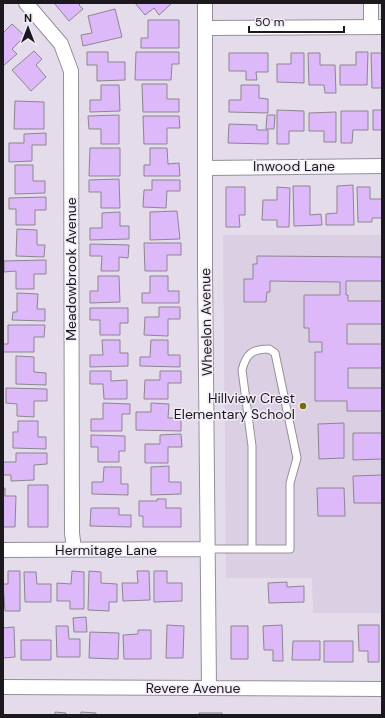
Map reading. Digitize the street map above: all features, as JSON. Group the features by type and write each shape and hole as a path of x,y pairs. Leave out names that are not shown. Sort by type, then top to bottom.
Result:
{"street":[{"name":"Meadowbrook Avenue","path":"26,3 61,44 71,71 72,533 74,549"},
{"name":"Wheelon Avenue","path":"205,3 205,270 210,688"},
{"path":"205,28 377,27 371,3"},
{"name":"Inwood Lane","path":"206,168 382,166"},
{"name":"Hermitage Lane","path":"3,550 209,549"},
{"name":"Revere Avenue","path":"3,687 382,689"}],"lane":[{"path":"209,549 252,549 290,549 290,483 297,458 286,411 278,364 275,353 269,349 252,352 245,359 242,370 252,446 252,549"}],"shaded area":[{"name":"Hillview Crest Elementary School","path":"223,235 382,235 382,613 313,613 312,578 226,578"}],"building":[{"path":"54,3 81,3 79,5 83,9 69,21"},
{"path":"135,3 172,3 159,15 154,8 145,15"},
{"path":"115,9 122,37 83,46 81,35 92,33 88,16"},
{"path":"148,20 179,20 179,48 141,48 141,38 148,38"},
{"path":"12,24 25,36 12,49 17,54 3,66 3,33"},
{"path":"34,51 42,59 36,65 46,77 31,91 12,70"},
{"path":"87,52 108,52 108,62 125,62 125,80 97,81 97,65 87,65"},
{"path":"136,52 179,52 179,64 172,64 171,80 135,80"},
{"path":"356,52 368,52 367,85 340,85 340,65 356,65"},
{"path":"229,53 268,53 268,72 256,72 257,80 246,80 246,71 229,71"},
{"path":"291,53 304,53 304,83 277,82 277,64 291,64"},
{"path":"308,53 320,53 320,65 335,65 336,93 325,93 324,85 309,85"},
{"path":"371,53 382,53 382,88 372,88"},
{"path":"142,84 167,84 167,99 179,99 179,112 143,112"},
{"path":"101,85 119,85 120,111 90,112 90,100 101,100"},
{"path":"241,85 259,85 259,98 268,99 268,113 229,112 229,100 241,100"},
{"path":"15,101 44,102 44,129 14,129"},
{"path":"277,110 304,111 304,131 289,131 289,144 277,144"},
{"path":"373,110 382,110 382,130 373,130"},
{"path":"341,111 368,111 368,130 353,130 352,143 341,143"},
{"path":"336,112 336,142 324,142 324,131 309,131 309,113"},
{"path":"119,115 119,144 101,144 101,129 89,129 88,116"},
{"path":"267,115 275,115 274,129 266,129"},
{"path":"143,116 179,116 180,128 167,128 167,144 144,144"},
{"path":"229,124 257,125 257,130 268,130 268,144 228,143"},
{"path":"46,133 46,145 32,145 32,161 9,162 9,143 24,143 24,134"},
{"path":"90,148 120,148 120,176 89,176"},
{"path":"150,148 167,148 168,164 179,163 180,176 144,176 144,165 150,165"},
{"path":"15,165 33,165 33,181 45,181 45,193 15,194"},
{"path":"119,179 120,208 101,208 101,192 89,192 89,180"},
{"path":"152,180 180,180 180,191 167,191 166,208 143,207 144,190 152,190"},
{"path":"353,185 354,225 326,225 326,214 337,213 337,186"},
{"path":"293,186 310,186 310,215 321,214 322,225 294,226"},
{"path":"226,187 245,187 245,215 239,215 240,227 226,227"},
{"path":"277,187 290,188 289,227 277,227 277,220 262,220 263,200 277,200"},
{"path":"357,187 370,187 370,199 382,199 382,218 372,218 372,222 358,222"},
{"path":"46,197 46,210 35,210 35,225 16,225 16,209 9,209 9,198"},
{"path":"177,211 180,239 150,240 150,212"},
{"path":"120,212 120,226 129,226 129,239 90,240 90,228 102,228 102,213"},
{"path":"17,229 37,230 37,245 45,245 44,257 16,256"},
{"path":"144,243 181,243 181,255 167,255 167,271 145,271"},
{"path":"90,244 129,245 128,258 119,257 119,271 101,271 102,256 90,256"},
{"path":"257,256 382,257 382,281 346,281 346,295 348,295 348,301 382,301 382,324 347,324 347,344 382,344 382,368 348,368 348,388 382,388 382,411 347,411 347,401 315,401 315,352 322,352 322,342 309,342 309,328 304,328 304,295 340,295 340,282 270,281 270,292 267,292 266,302 244,302 244,279 253,279 253,264 257,264"},
{"path":"46,260 46,274 34,274 34,289 16,289 16,271 4,272 4,261"},
{"path":"98,276 119,276 120,302 90,303 90,291 98,291"},
{"path":"150,276 168,276 168,291 179,291 179,303 142,303 142,293 150,293"},
{"path":"17,293 38,294 37,309 45,309 45,321 12,320 13,312 17,312"},
{"path":"159,307 180,307 180,319 168,319 168,336 144,335 145,317 159,317"},
{"path":"90,308 128,308 128,323 120,323 120,335 100,335 100,320 90,320"},
{"path":"8,325 45,325 44,337 34,337 34,352 3,352 3,344 8,344"},
{"path":"102,340 120,340 120,353 128,353 128,366 90,367 90,355 103,355"},
{"path":"151,340 168,340 168,355 180,355 180,367 140,366 140,357 150,357"},
{"path":"16,356 34,357 34,372 46,373 46,385 16,384"},
{"path":"90,371 111,371 111,381 127,380 127,399 104,399 103,384 90,384"},
{"path":"160,371 181,371 181,383 168,383 168,399 144,399 145,380 160,380"},
{"path":"6,388 47,389 47,401 34,401 34,417 17,416 17,404 6,403"},
{"path":"103,403 130,404 130,414 122,414 122,431 91,431 91,419 103,419"},
{"path":"151,403 169,404 168,418 181,418 181,431 136,430 136,412 151,412"},
{"path":"18,421 38,421 38,437 46,437 46,449 13,448 13,432 18,432"},
{"path":"344,423 344,458 319,459 318,424"},
{"path":"353,433 382,433 382,459 353,460"},
{"path":"181,434 182,447 168,447 168,463 145,463 145,444 160,444 160,435"},
{"path":"91,435 125,436 125,451 119,451 119,462 98,462 98,447 91,447"},
{"path":"16,453 47,453 47,464 34,465 34,480 11,481 11,475 3,475 3,462 16,462"},
{"path":"169,466 169,482 181,482 181,494 151,495 151,467"},
{"path":"104,467 121,467 121,484 128,484 128,495 92,494 92,482 103,482"},
{"path":"382,475 382,503 354,503 353,476"},
{"path":"28,485 48,485 48,527 28,527"},
{"path":"3,488 5,488 5,496 16,496 15,527 3,527"},
{"path":"317,488 344,488 345,516 318,516"},
{"path":"157,499 166,499 166,508 181,508 181,527 143,527 143,516 139,516 139,501 157,501"},
{"path":"91,508 119,508 119,515 131,515 131,527 90,526"},
{"path":"8,571 20,571 20,611 5,611 3,584 8,584"},
{"path":"72,571 84,572 84,609 70,609 70,601 57,601 57,583 71,584"},
{"path":"89,571 101,572 101,583 117,584 117,602 109,602 109,611 88,610"},
{"path":"137,571 149,571 150,600 123,601 122,583 138,583"},
{"path":"154,571 167,571 167,583 182,583 182,601 154,602"},
{"path":"24,572 36,572 37,584 51,584 51,602 25,602"},
{"path":"287,582 287,587 304,586 304,602 269,603 268,583"},
{"path":"86,617 87,632 74,632 73,618"},
{"path":"167,625 184,626 183,658 166,658"},
{"path":"282,625 283,661 273,661 273,650 264,650 263,626"},
{"path":"358,625 379,625 379,662 368,662 368,651 359,651"},
{"path":"56,626 68,626 69,639 80,639 80,657 57,657"},
{"path":"231,626 248,626 248,659 231,659"},
{"path":"14,627 15,657 3,658 3,628"},
{"path":"138,630 151,630 151,659 124,659 123,635 138,634"},
{"path":"90,632 119,633 118,659 89,658"},
{"path":"21,640 51,640 51,660 21,660"},
{"path":"293,641 320,641 320,660 292,660"},
{"path":"324,641 353,641 353,662 324,662"},
{"path":"55,712 66,713 66,715 55,715"},
{"path":"81,712 96,713 96,715 81,715"},
{"path":"199,713 222,713 222,715 199,715"}],"place":[{"name":"Hillview Crest Elementary School","path":"303,406"}]}
